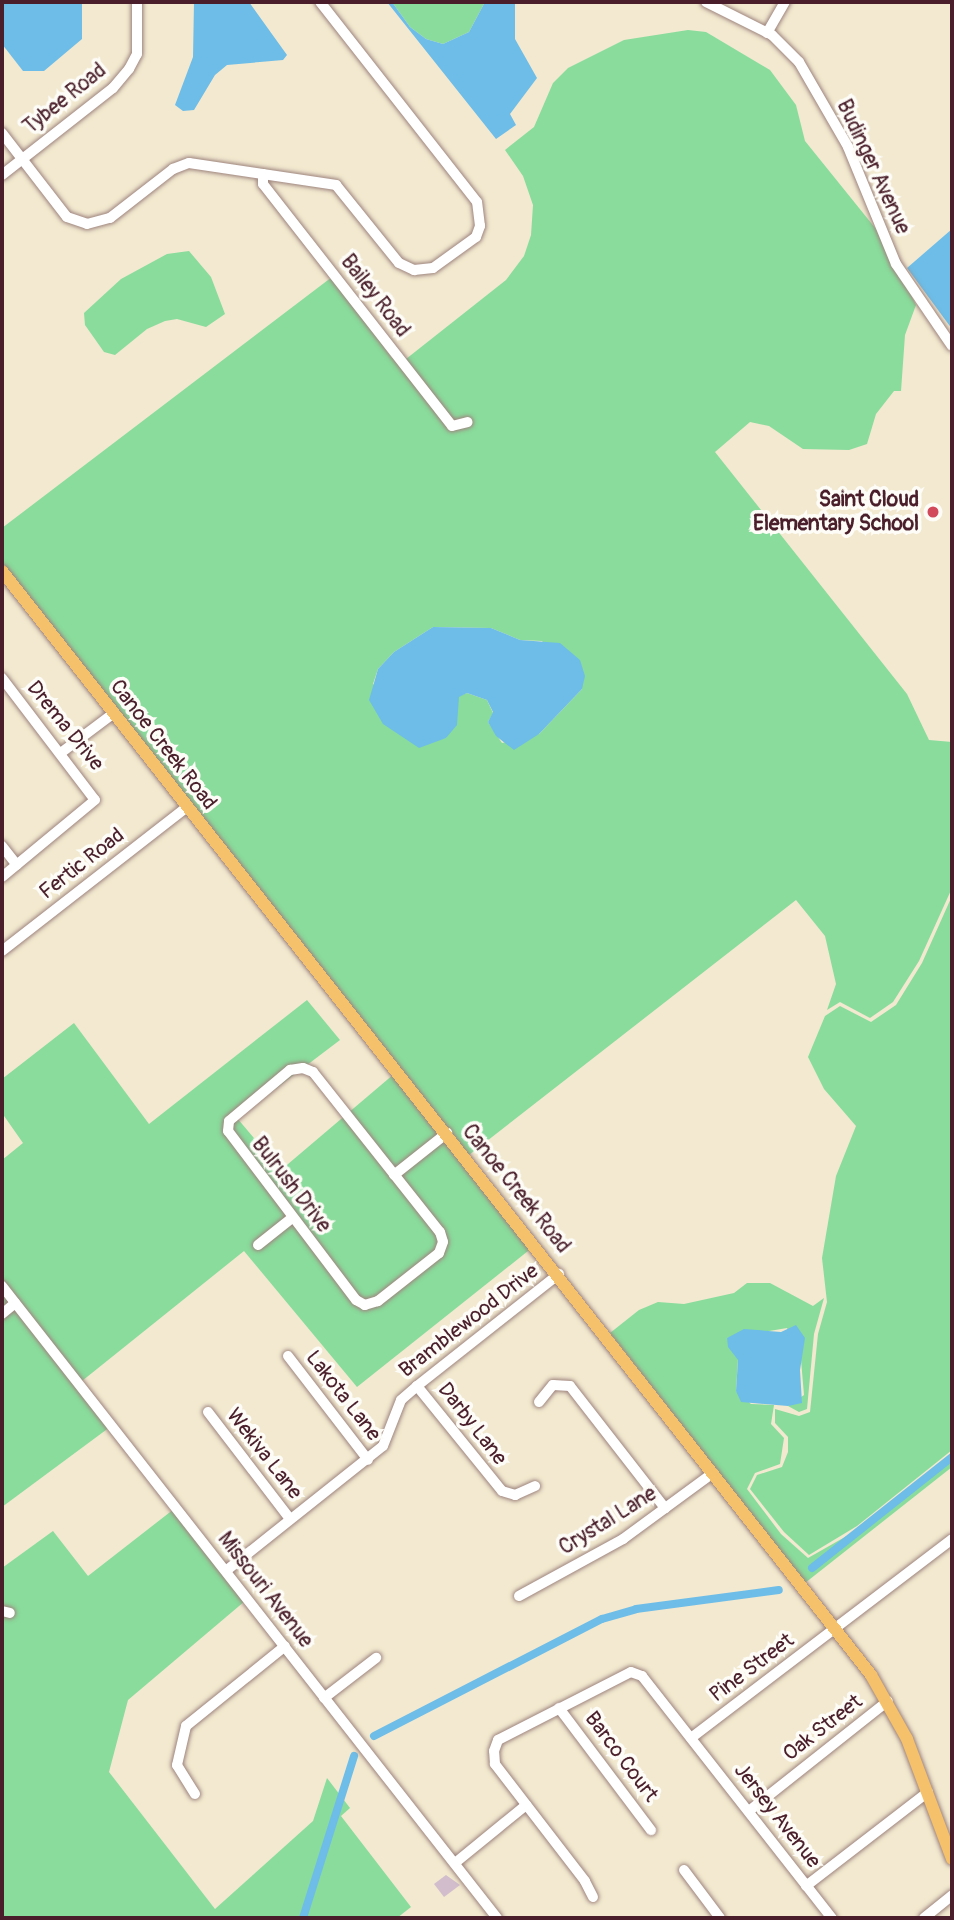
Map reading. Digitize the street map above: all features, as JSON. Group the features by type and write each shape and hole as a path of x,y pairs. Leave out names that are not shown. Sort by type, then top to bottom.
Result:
{"main road":[{"name":"Canoe Creek Road","path":"2,571 559,1274 836,1629 888,1701 928,1792 952,1859"}],"street":[{"name":"Tybee Road","path":"2,175 113,88 129,69 137,54 137,2"},
{"path":"2,133 67,216 87,224 110,218 173,169 188,163 336,185 399,263 414,270 448,261 476,237 480,226 477,202 320,2"},
{"name":"Budinger Avenue","path":"706,2 767,33 799,62 848,147 896,264 914,297 952,346"},
{"path":"767,33 785,2"},
{"name":"Bailey Road","path":"263,174 262,184 452,426 468,422"},
{"name":"Drema Drive","path":"2,678 62,752 94,800 17,865"},
{"path":"62,752 114,713"},
{"name":"Fertic Road","path":"2,951 187,807"},
{"path":"2,846 17,865 2,877"},
{"name":"Bulrush Drive","path":"303,1068 313,1072 394,1175 440,1231 443,1242 439,1253 378,1301 365,1305 356,1300 228,1131 229,1121 290,1070 303,1068"},
{"path":"394,1175 447,1133"},
{"path":"258,1245 292,1217"},
{"name":"Bramblewood Drive","path":"227,1570 368,1460 383,1446 401,1400 559,1274"},
{"name":"Missouri Avenue","path":"2,1286 497,1918"},
{"path":"2,1314 15,1303"},
{"name":"Lakota Lane","path":"288,1356 368,1460"},
{"path":"539,1402 553,1385 570,1386 666,1508"},
{"name":"Darby Lane","path":"417,1386 502,1491 515,1495 535,1486"},
{"name":"Wekiva Lane","path":"208,1412 290,1519"},
{"name":"Crystal Lane","path":"519,1596 623,1539 713,1472"},
{"name":"Pine Street","path":"691,1738 952,1539"},
{"path":"195,1794 177,1765 186,1726 285,1646"},
{"path":"324,1698 376,1658"},
{"name":"Jersey Avenue","path":"526,1805 495,1764 498,1740 631,1672 642,1676 832,1918"},
{"name":"Oak Street","path":"749,1811 888,1701"},
{"name":"Barco Court","path":"559,1709 651,1830"},
{"path":"806,1886 928,1792"},
{"path":"455,1863 526,1805 593,1897"},
{"path":"684,1870 714,1916"},
{"path":"924,1918 952,1895"}],"shaded area":[{"path":"446,1875 460,1885 444,1897 434,1884"}],"green space":[{"path":"392,2 485,2 469,32 443,44 426,39 410,27"},
{"path":"688,30 706,32 770,70 796,105 805,141 880,234 916,305 905,335 901,391 894,391 876,414 867,444 849,450 803,449 769,426 750,422 715,452 907,694 929,740 952,742 952,888 919,961 893,1002 870,1018 840,1002 827,1010 836,984 825,936 796,900 469,1155 2,565 2,528 332,277 392,358 398,354 406,359 506,280 524,256 531,235 533,205 523,176 505,150 534,127 553,83 568,68 624,40","holes":["433,627 491,628 520,640 542,641 582,689 539,734 502,743 488,722 493,713 487,700 467,693 459,696 446,738 434,739 373,684 378,669 394,652"]},
{"path":"189,251 211,277 225,314 206,327 177,319 165,321 147,329 115,355 104,352 85,325 84,313 121,279 167,254"},
{"path":"952,896 952,1450 857,1526 809,1555 784,1532 750,1489 757,1475 782,1467 788,1452 788,1437 775,1423 775,1409 799,1416 810,1412 818,1334 827,1302 822,1258 836,1176 856,1126 824,1089 808,1057 825,1016 840,1006 871,1022 896,1005 922,963"},
{"path":"307,1000 340,1040 237,1118 281,1170 394,1074 533,1247 357,1387 244,1251 77,1385 110,1427 2,1507 2,1160 23,1143 2,1113 2,1079 74,1023 149,1124"},
{"path":"747,1283 770,1283 813,1306 824,1298 814,1334 807,1409 799,1412 788,1406 804,1395 801,1360 787,1328 727,1338 738,1359 736,1391 751,1404 774,1405 771,1424 784,1438 780,1464 755,1473 747,1489 781,1534 808,1558 859,1529 952,1455 952,1467 805,1583 610,1333 639,1310 658,1302 684,1304 734,1293"},
{"path":"174,1509 245,1601 128,1700 109,1772 215,1909 313,1821 327,1778 350,1808 341,1816 411,1907 397,1918 2,1918 2,1568 53,1531 88,1576"}],"water":[{"path":"2,2 82,2 82,39 44,71 23,71 2,44"},
{"path":"194,2 249,2 287,55 283,60 227,65 215,75 194,110 183,111 175,105 193,57"},
{"path":"387,2 392,2 410,27 426,39 443,44 469,32 485,2 515,2 515,39 537,78 510,114 516,125 496,139"},
{"path":"952,229 952,329 907,268"},
{"path":"433,627 491,628 520,640 560,643 580,660 585,676 582,689 539,734 514,750 496,736 488,722 493,712 487,700 467,693 459,697 457,725 446,738 419,748 383,724 369,700 378,669 394,652"},
{"path":"796,1325 805,1338 800,1370 802,1403 788,1406 741,1402 736,1391 738,1360 728,1347 727,1338 744,1329 781,1332"}],"waterway":[{"path":"812,1568 952,1457"},
{"path":"374,1736 602,1619 636,1609 779,1590"},
{"path":"303,1918 354,1756"}],"place":[{"name":"Saint Cloud Elementary School","path":"933,512"}]}
